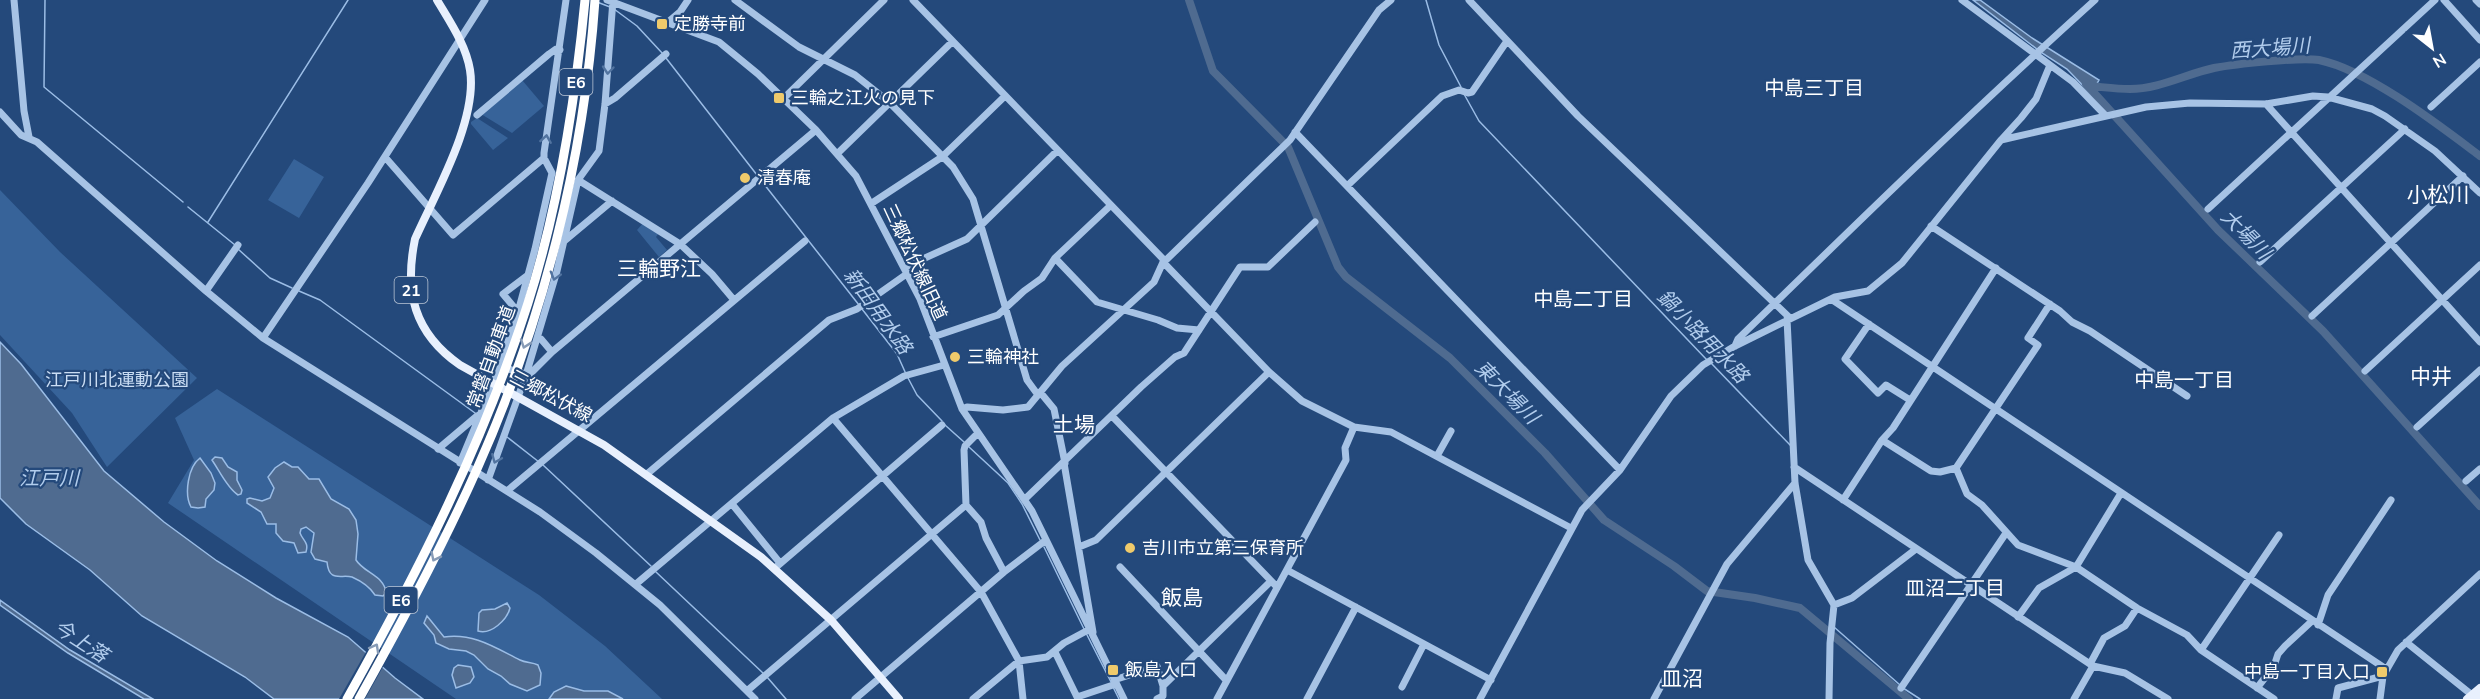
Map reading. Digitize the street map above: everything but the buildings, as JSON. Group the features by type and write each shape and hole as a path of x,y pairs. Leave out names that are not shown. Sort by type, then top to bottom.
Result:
{"highway":[{"name":"常磐自動車道","path":"359,699 432,562 478,468 538,305 568,165 585,0"},
{"name":"常磐自動車道","path":"346,699 428,547 488,416 528,302 568,165 584,103 595,2"}],"main road":[{"name":"三郷松伏線","path":"437,0 460,39 470,71 469,110 459,139 415,239 411,259 411,290 417,314 429,337 460,365 581,430 778,565 831,620 899,699"},
{"path":"2475,698 2480,687"}],"street":[{"path":"14,0 24,111 29,137"},
{"path":"263,338 385,157 485,0"},
{"path":"385,157 453,235 544,158 566,0"},
{"path":"667,23 680,12 688,0"},
{"path":"735,0 799,47 855,75 889,102 952,167 974,199 1027,380 1054,409 1093,627 1043,658 1018,661 973,699"},
{"path":"783,99 884,0"},
{"path":"913,0 1269,372 1302,401 1354,428 1391,432 1571,528"},
{"path":"962,409 967,407 1003,410 1028,407 1062,366 1154,282 1164,261 1287,143 1378,10 1391,0"},
{"path":"1468,0 1586,124 1775,303 1788,318 1794,483 1808,560 1834,605 1830,636 1829,699"},
{"path":"1962,0 2073,82 2105,115"},
{"path":"1735,346 1738,339 1775,303 2035,54 2095,0"},
{"path":"2208,209 2435,0"},
{"path":"2444,0 2480,40"},
{"path":"2476,0 2480,4"},
{"path":"488,480 506,434 537,339 578,182 599,151 605,104 612,4"},
{"name":"三郷松伏線旧道","path":"612,4 719,42 816,130 856,176 920,299 962,409 977,434 1025,499 1088,632 1124,699"},
{"path":"838,153 952,42"},
{"path":"1347,186 1442,96 1459,90 1472,92 1507,42"},
{"path":"477,115 549,54 556,49 560,50"},
{"path":"605,104 664,56"},
{"path":"2431,107 2480,62"},
{"path":"1480,699 1584,507 1620,470 1671,396 1703,365 1735,346 1788,318 1831,299 1868,291 1902,263 2036,99 2050,65"},
{"path":"872,203 942,157 1005,96"},
{"path":"2001,140 2146,107 2190,104 2266,104 2313,96 2328,97 2372,109 2405,129 2435,151 2480,193"},
{"path":"2266,104 2480,342"},
{"path":"0,112 21,135 29,137 263,338 574,536 636,584 694,637 755,699"},
{"path":"2260,262 2405,129"},
{"path":"526,375 816,130"},
{"path":"1295,132 1620,470"},
{"path":"647,474 829,320 860,307 906,270 931,254 955,246 967,239 1057,151"},
{"path":"460,463 500,366 528,275 552,178 550,167 544,158"},
{"path":"2312,316 2463,176"},
{"path":"552,178 578,182 680,244 712,274 734,300"},
{"path":"538,238 564,242 612,201"},
{"path":"933,337 998,315 1042,278 1055,258 1110,206"},
{"path":"1025,499 1175,357 1184,353 1240,267 1261,269 1268,267 1315,222"},
{"path":"1931,226 2050,304 2072,322 2090,331 2187,396"},
{"path":"507,492 805,241"},
{"path":"206,291 238,244"},
{"path":"1055,258 1097,303 1177,328 1199,330"},
{"path":"2365,371 2480,265"},
{"path":"1843,500 1882,440 1893,428 1996,268"},
{"path":"528,275 503,294 517,314 541,325"},
{"path":"1831,299 2315,623 2384,672"},
{"path":"1882,440 1931,471 1940,472 1956,468 2038,345 2028,338 2050,304"},
{"path":"1869,324 1845,359 1878,393 1886,386 1910,400"},
{"path":"537,339 541,339 552,352"},
{"path":"636,584 832,418 907,374 944,365"},
{"path":"500,366 526,375"},
{"path":"2417,427 2480,370"},
{"path":"1079,547 1096,540 1269,372"},
{"path":"438,449 479,415"},
{"path":"479,415 506,434"},
{"path":"1112,416 1274,584"},
{"path":"832,418 981,592 1018,661 1023,699"},
{"path":"732,504 778,565 942,425"},
{"path":"1163,687 1198,651 1287,570 1346,460 1345,448 1354,428"},
{"path":"1437,456 1451,431"},
{"path":"977,434 966,444 966,505 981,522 986,538 1004,572"},
{"path":"1794,467 2091,665 2125,673 2167,699"},
{"path":"1956,468 1967,494 1982,505 2018,545 2076,567 2137,608 2187,635 2201,650 2274,699"},
{"path":"2466,481 2480,469"},
{"path":"1654,699 1727,564 1794,483"},
{"path":"2018,617 2039,588 2076,567 2121,493"},
{"path":"2257,688 2274,666 2278,654 2285,645 2315,623 2328,595 2391,501"},
{"path":"748,690 966,505"},
{"path":"1901,688 2006,533"},
{"path":"2201,650 2279,535"},
{"path":"855,699 1043,541"},
{"path":"1834,605 1852,598 1916,549"},
{"path":"1120,567 1226,680"},
{"path":"1287,570 1491,680"},
{"path":"2380,699 2384,672 2406,642 2480,574"},
{"path":"1217,699 1274,584"},
{"path":"1306,699 1356,607"},
{"path":"2074,699 2104,638 2125,626 2137,608"},
{"path":"2406,642 2475,698"},
{"path":"1402,687 1424,644"},
{"path":"1055,652 1078,698 1156,666 1163,687 1163,696 1157,699"},
{"path":"2336,699 2338,688 2384,672"}],"green space":[{"path":"522,80 544,106 512,133 481,114"},
{"path":"477,118 508,138 493,150 471,124"},
{"path":"294,159 324,177 299,218 268,200"},
{"name":"江戸川北運動公園","path":"0,190 60,252 197,378 107,467 72,413 0,335"},
{"path":"644,222 659,233 656,237 667,250 659,257 637,230"},
{"path":"217,389 539,595 605,646 662,699 456,699 168,503 194,460 175,418"}],"water":[{"path":"1973,0 1980,0 2032,38 2099,80 2091,94 2067,69 2042,53"},
{"name":"江戸川","path":"0,342 21,364 104,471 164,522 217,561 276,598 348,637 423,699 274,699 245,677 142,616 90,570 26,524 0,498"},
{"path":"215,457 222,458 228,467 237,472 241,494 234,492 227,483 212,460"},
{"path":"200,458 215,483 214,490 206,499 205,507 198,508 191,507 189,502 188,481"},
{"path":"284,462 292,467 298,467 309,479 319,479 331,499 349,509 356,520 358,534 356,560 382,582 386,593 383,596 375,595 365,584 352,577 336,576 330,573 327,562 315,559 311,552 314,533 306,527 301,529 300,533 307,549 306,552 298,553 294,543 283,541 276,533 276,524 267,524 261,512 247,503 247,499 250,498 262,501 270,498 274,488 268,477"},
{"path":"0,600 70,650 153,699 144,699 68,653 0,605"},
{"path":"507,603 510,608 502,622 488,631 478,631 479,613 482,610 495,609"},
{"path":"427,616 444,637 474,639 522,661 538,665 541,673 540,685 527,691 510,684 488,669 474,655 466,651 449,649 436,643 434,635 424,623"},
{"path":"458,665 471,667 474,677 470,683 456,688 452,675 454,668"},
{"path":"566,686 584,691 608,691 623,699 549,699 554,692"}],"pier":[{"path":"367,650 384,665 365,699 339,699"}],"waterway":[{"path":"45,0 44,87 183,202"},
{"path":"208,222 348,0"},
{"name":"東大場川","path":"1189,0 1213,71 1288,147 1338,267 1346,277 1450,358 1545,453 1604,520 1674,566 1707,591 1800,608 1909,699"},
{"name":"鍋小路用水路","path":"1426,0 1439,45 1461,87"},
{"name":"新田用水路","path":"597,2 610,7"},
{"name":"新田用水路","path":"614,9 637,26 663,54"},
{"name":"新田用水路","path":"666,58 757,175"},
{"name":"西大場川","path":"2086,83 2089,86 2141,88 2224,66 2283,60 2319,60 2359,75 2403,100 2480,156"},
{"name":"大場川","path":"2086,84 2218,230 2323,331 2480,506"},
{"name":"鍋小路用水路","path":"1464,94 1479,121 1707,360"},
{"name":"新田用水路","path":"760,179 859,305"},
{"path":"188,207 235,245"},
{"path":"238,249 270,278 292,288"},
{"path":"299,291 320,300 475,413"},
{"name":"新田用水路","path":"862,309 897,354 906,374"},
{"name":"鍋小路用水路","path":"1711,363 1791,446"},
{"name":"新田用水路","path":"908,378 917,395 942,421"},
{"name":"新田用水路","path":"945,425 964,442"},
{"path":"507,437 539,462"},
{"name":"新田用水路","path":"969,447 1008,483 1022,504 1040,540"},
{"path":"543,465 651,566"},
{"name":"新田用水路","path":"1044,547 1084,629"},
{"path":"656,572 764,674"},
{"name":"鍋小路用水路","path":"1834,627 1900,685"},
{"name":"新田用水路","path":"1086,633 1111,682"},
{"path":"767,677 786,699"},
{"name":"新田用水路","path":"1113,687 1119,699"},
{"name":"鍋小路用水路","path":"1903,688 1920,699"}],"place":[{"name":"定勝寺前","path":"662,24"},
{"name":"三輪之江火の見下","path":"779,98"},
{"name":"清春庵","path":"745,178"},
{"name":"三輪神社","path":"955,357"},
{"name":"吉川市立第三保育所","path":"1130,548"},
{"name":"飯島入口","path":"1113,670"},
{"name":"中島一丁目入口","path":"2382,672"}],"district":[{"name":"中島三丁目","path":"1814,88"},
{"name":"小松川","path":"2438,195"},
{"name":"三輪野江","path":"659,269"},
{"name":"中島二丁目","path":"1583,299"},
{"name":"中井","path":"2431,377"},
{"name":"中島一丁目","path":"2184,380"},
{"name":"土場","path":"1074,425"},
{"name":"皿沼二丁目","path":"1955,588"},
{"name":"飯島","path":"1182,598"},
{"name":"皿沼","path":"1682,679"}],"water label":[{"name":"今上落","path":"81,641"}]}
